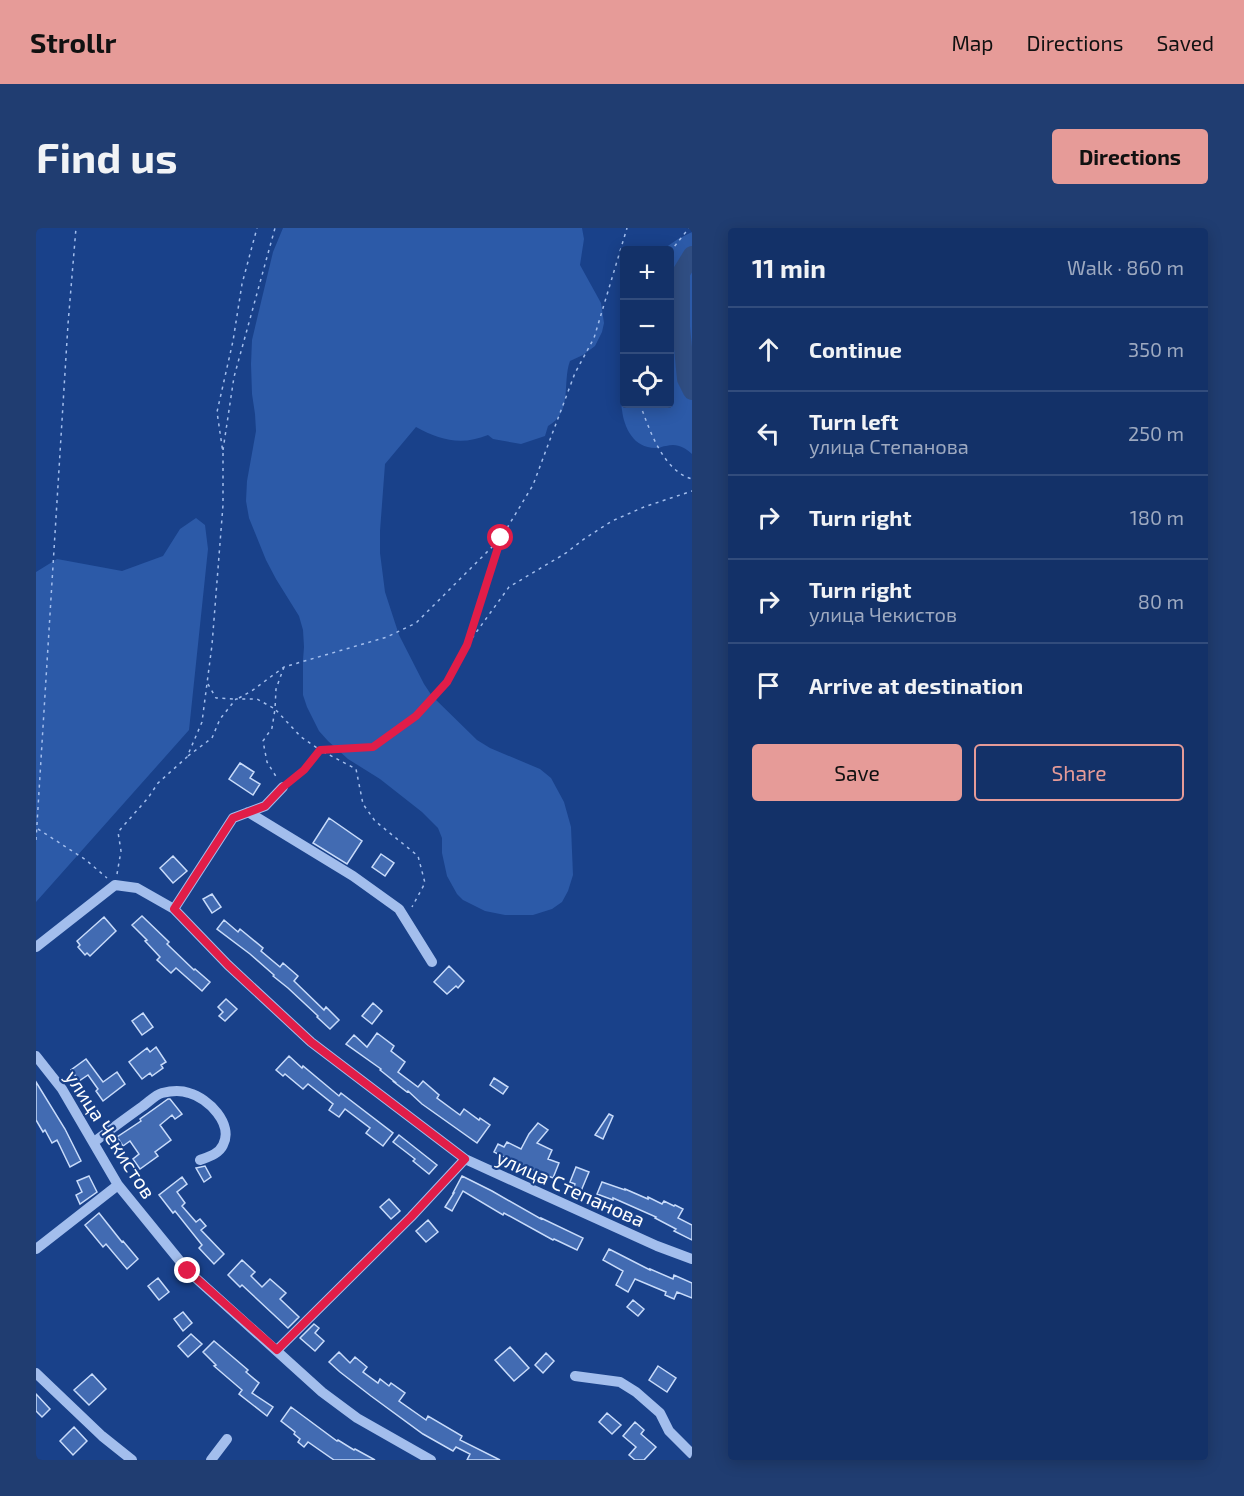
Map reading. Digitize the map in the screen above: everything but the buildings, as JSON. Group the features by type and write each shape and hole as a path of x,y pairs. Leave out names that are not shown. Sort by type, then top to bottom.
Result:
{"street":[{"path":"174,909 233,818 265,806 283,787"},
{"path":"248,812 352,876 399,909 432,962"},
{"path":"36,947 115,885"},
{"name":"улица Степанова","path":"115,885 137,888 174,909 228,965 311,1042 465,1159 657,1246 692,1259"},
{"name":"улица Чекистов","path":"36,1056 62,1089 118,1185 188,1271 322,1392 357,1418 431,1460"},
{"path":"94,1142 160,1094 174,1091 190,1093 216,1111 224,1123 226,1136 223,1146 201,1161"},
{"path":"277,1350 411,1217 465,1159"},
{"path":"36,1249 118,1185"},
{"path":"36,1373 102,1436 132,1460"},
{"path":"575,1376 620,1382 636,1392 660,1413 669,1431 692,1454"},
{"path":"211,1460 227,1439"}],"path":[{"path":"36,840 76,228"},
{"path":"223,453 217,412 233,341 242,284 257,228"},
{"path":"187,757 202,722 212,645 223,505 223,453 234,377 275,228"},
{"path":"467,645 501,538 533,485 575,373 594,338 627,228"},
{"path":"674,246 689,228"},
{"path":"642,408 654,440 670,465 687,478 692,479"},
{"path":"284,667 276,688 272,728 263,741 267,762 283,787 304,770 320,750 373,747 416,716 447,682 467,645 509,587 566,553 612,521 644,507 692,491"},
{"path":"115,885 121,851 118,832 158,783 212,738 220,719 236,699 253,690 284,667 387,637 416,623 501,538"},
{"path":"207,683 216,698 257,699 275,709 301,737 356,769 363,804 375,820 418,856 426,883 405,918"},
{"path":"37,828 86,860 115,885"}],"shaded area":[{"path":"283,228 582,228 584,239 580,265 601,303 604,323 595,346 570,361 561,413 548,426 545,436 521,444 493,439 488,435 469,440 451,440 416,427 385,464 380,531 385,592 399,635 432,696 477,740 490,748 540,769 551,778 564,802 571,827 573,875 562,902 552,909 533,915 505,915 485,911 463,900 447,876 442,853 442,838 438,828 422,812 380,779 348,759 328,741 319,731 307,707 303,695 304,647 299,616 266,560 249,518 246,501 247,481 256,431 252,394 252,340 273,252"},
{"path":"692,232 692,454 677,445 657,448 642,445 628,430 621,408 674,408 674,246 668,246"},
{"path":"196,518 205,525 208,549 189,730 36,902 36,572 57,559 122,571 163,556 180,529"}],"waterway":[{"path":"692,255 681,273 681,327 686,379 692,391"}],"route":[{"path":"188,1271 277,1350 411,1217 465,1159 311,1042 228,965 174,909 233,818 265,806 304,770 320,750 373,747 416,716 447,682 467,645 501,538"}]}
